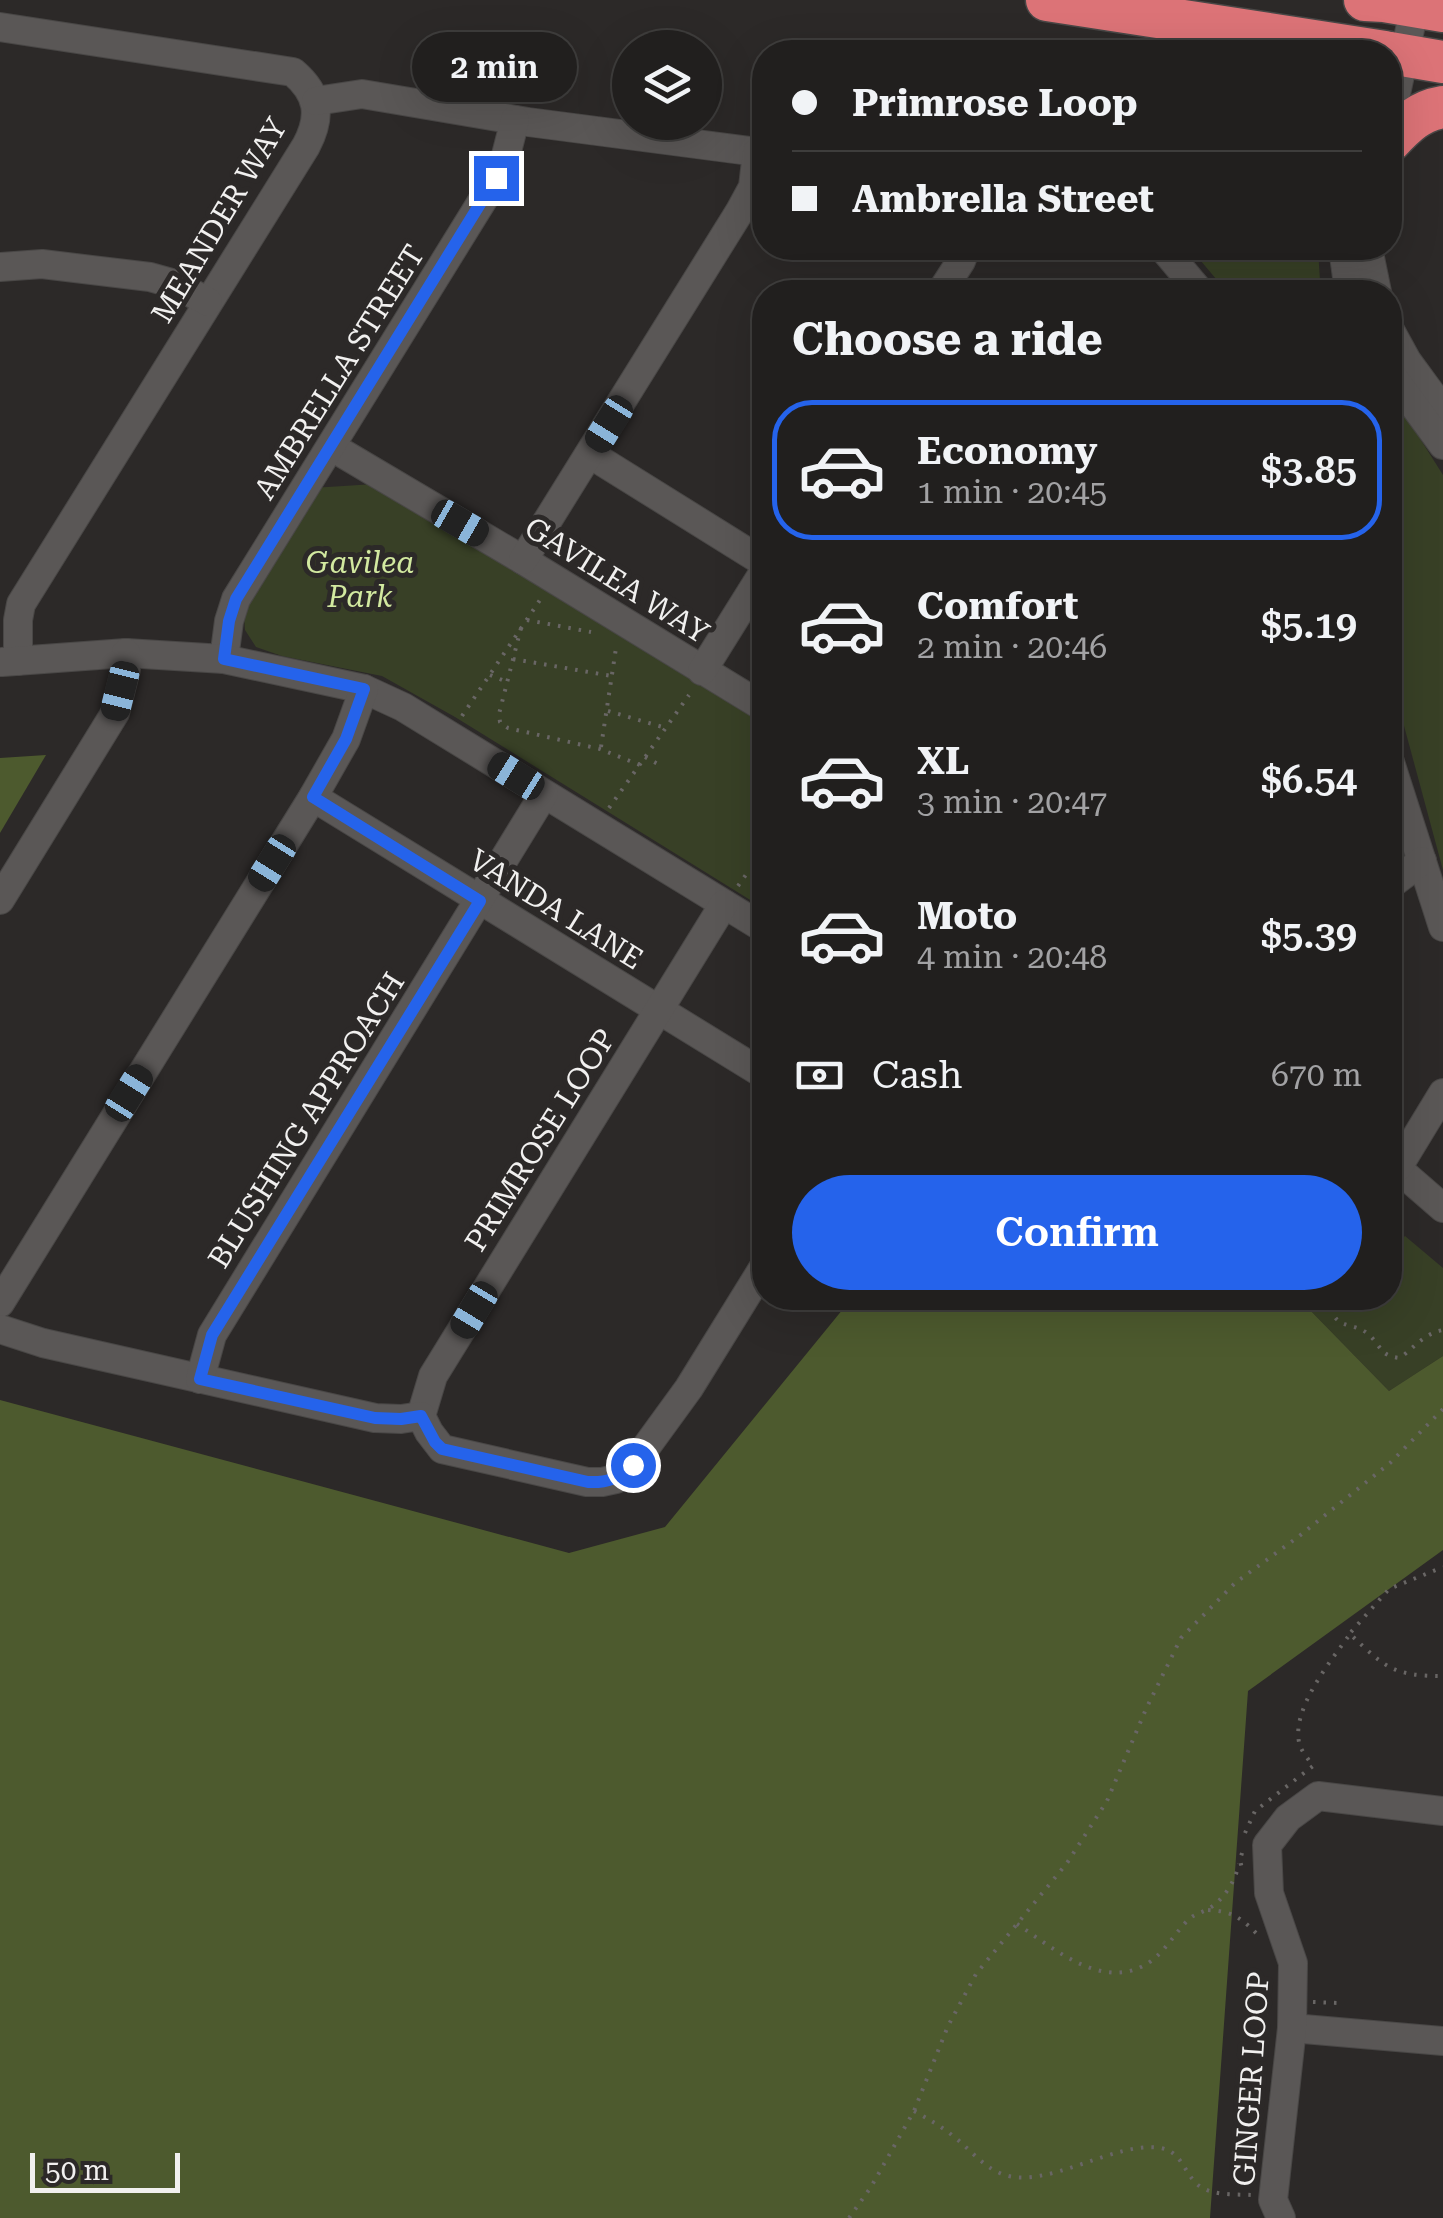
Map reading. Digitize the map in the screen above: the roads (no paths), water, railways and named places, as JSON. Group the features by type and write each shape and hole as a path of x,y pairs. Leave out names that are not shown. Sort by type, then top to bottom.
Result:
{"highway":[{"path":"1047,0 1267,40"},
{"path":"1365,0 1414,6"},
{"path":"1402,128 1412,118 1443,108"}],"street":[{"path":"1401,40 1414,6"},
{"name":"MEANDER WAY","path":"0,28 294,72 308,85 316,101 315,121 306,146 22,604 9,662"},
{"path":"316,101 362,94 515,120 752,152"},
{"name":"AMBRELLA STREET","path":"224,659 236,599 496,178 515,120"},
{"path":"524,560 752,187"},
{"path":"0,266 42,264 150,276 208,302"},
{"path":"1402,353 1443,410"},
{"path":"1402,389 1443,445"},
{"name":"GAVILEA WAY","path":"332,447 524,560 696,683 752,703"},
{"path":"590,454 752,559"},
{"path":"696,683 752,589"},
{"path":"0,900 115,713 126,670 126,653"},
{"path":"9,662 126,653 224,659 364,689 403,707 544,794 731,896 752,916"},
{"path":"0,1303 313,797 346,739 364,689"},
{"name":"BLUSHING APPROACH","path":"200,1379 212,1335 544,794"},
{"name":"VANDA LANE","path":"313,797 752,1067"},
{"path":"1402,800 1443,926"},
{"path":"1402,876 1422,862"},
{"name":"PRIMROSE LOOP","path":"421,1416 433,1376 731,896"},
{"path":"1402,1153 1443,1092"},
{"path":"1402,1172 1443,1208"},
{"path":"0,1329 43,1343 375,1418 421,1416 442,1449 602,1482 616,1478 633,1465 689,1388 752,1286"},
{"name":"GINGER LOOP","path":"1280,2218 1273,2200 1292,2028 1293,1963 1269,1893 1267,1846 1288,1818 1318,1796 1443,1810"},
{"path":"1292,2028 1443,2041"}],"park label":[{"name":"Gavilea Park","path":"360,579"}]}
